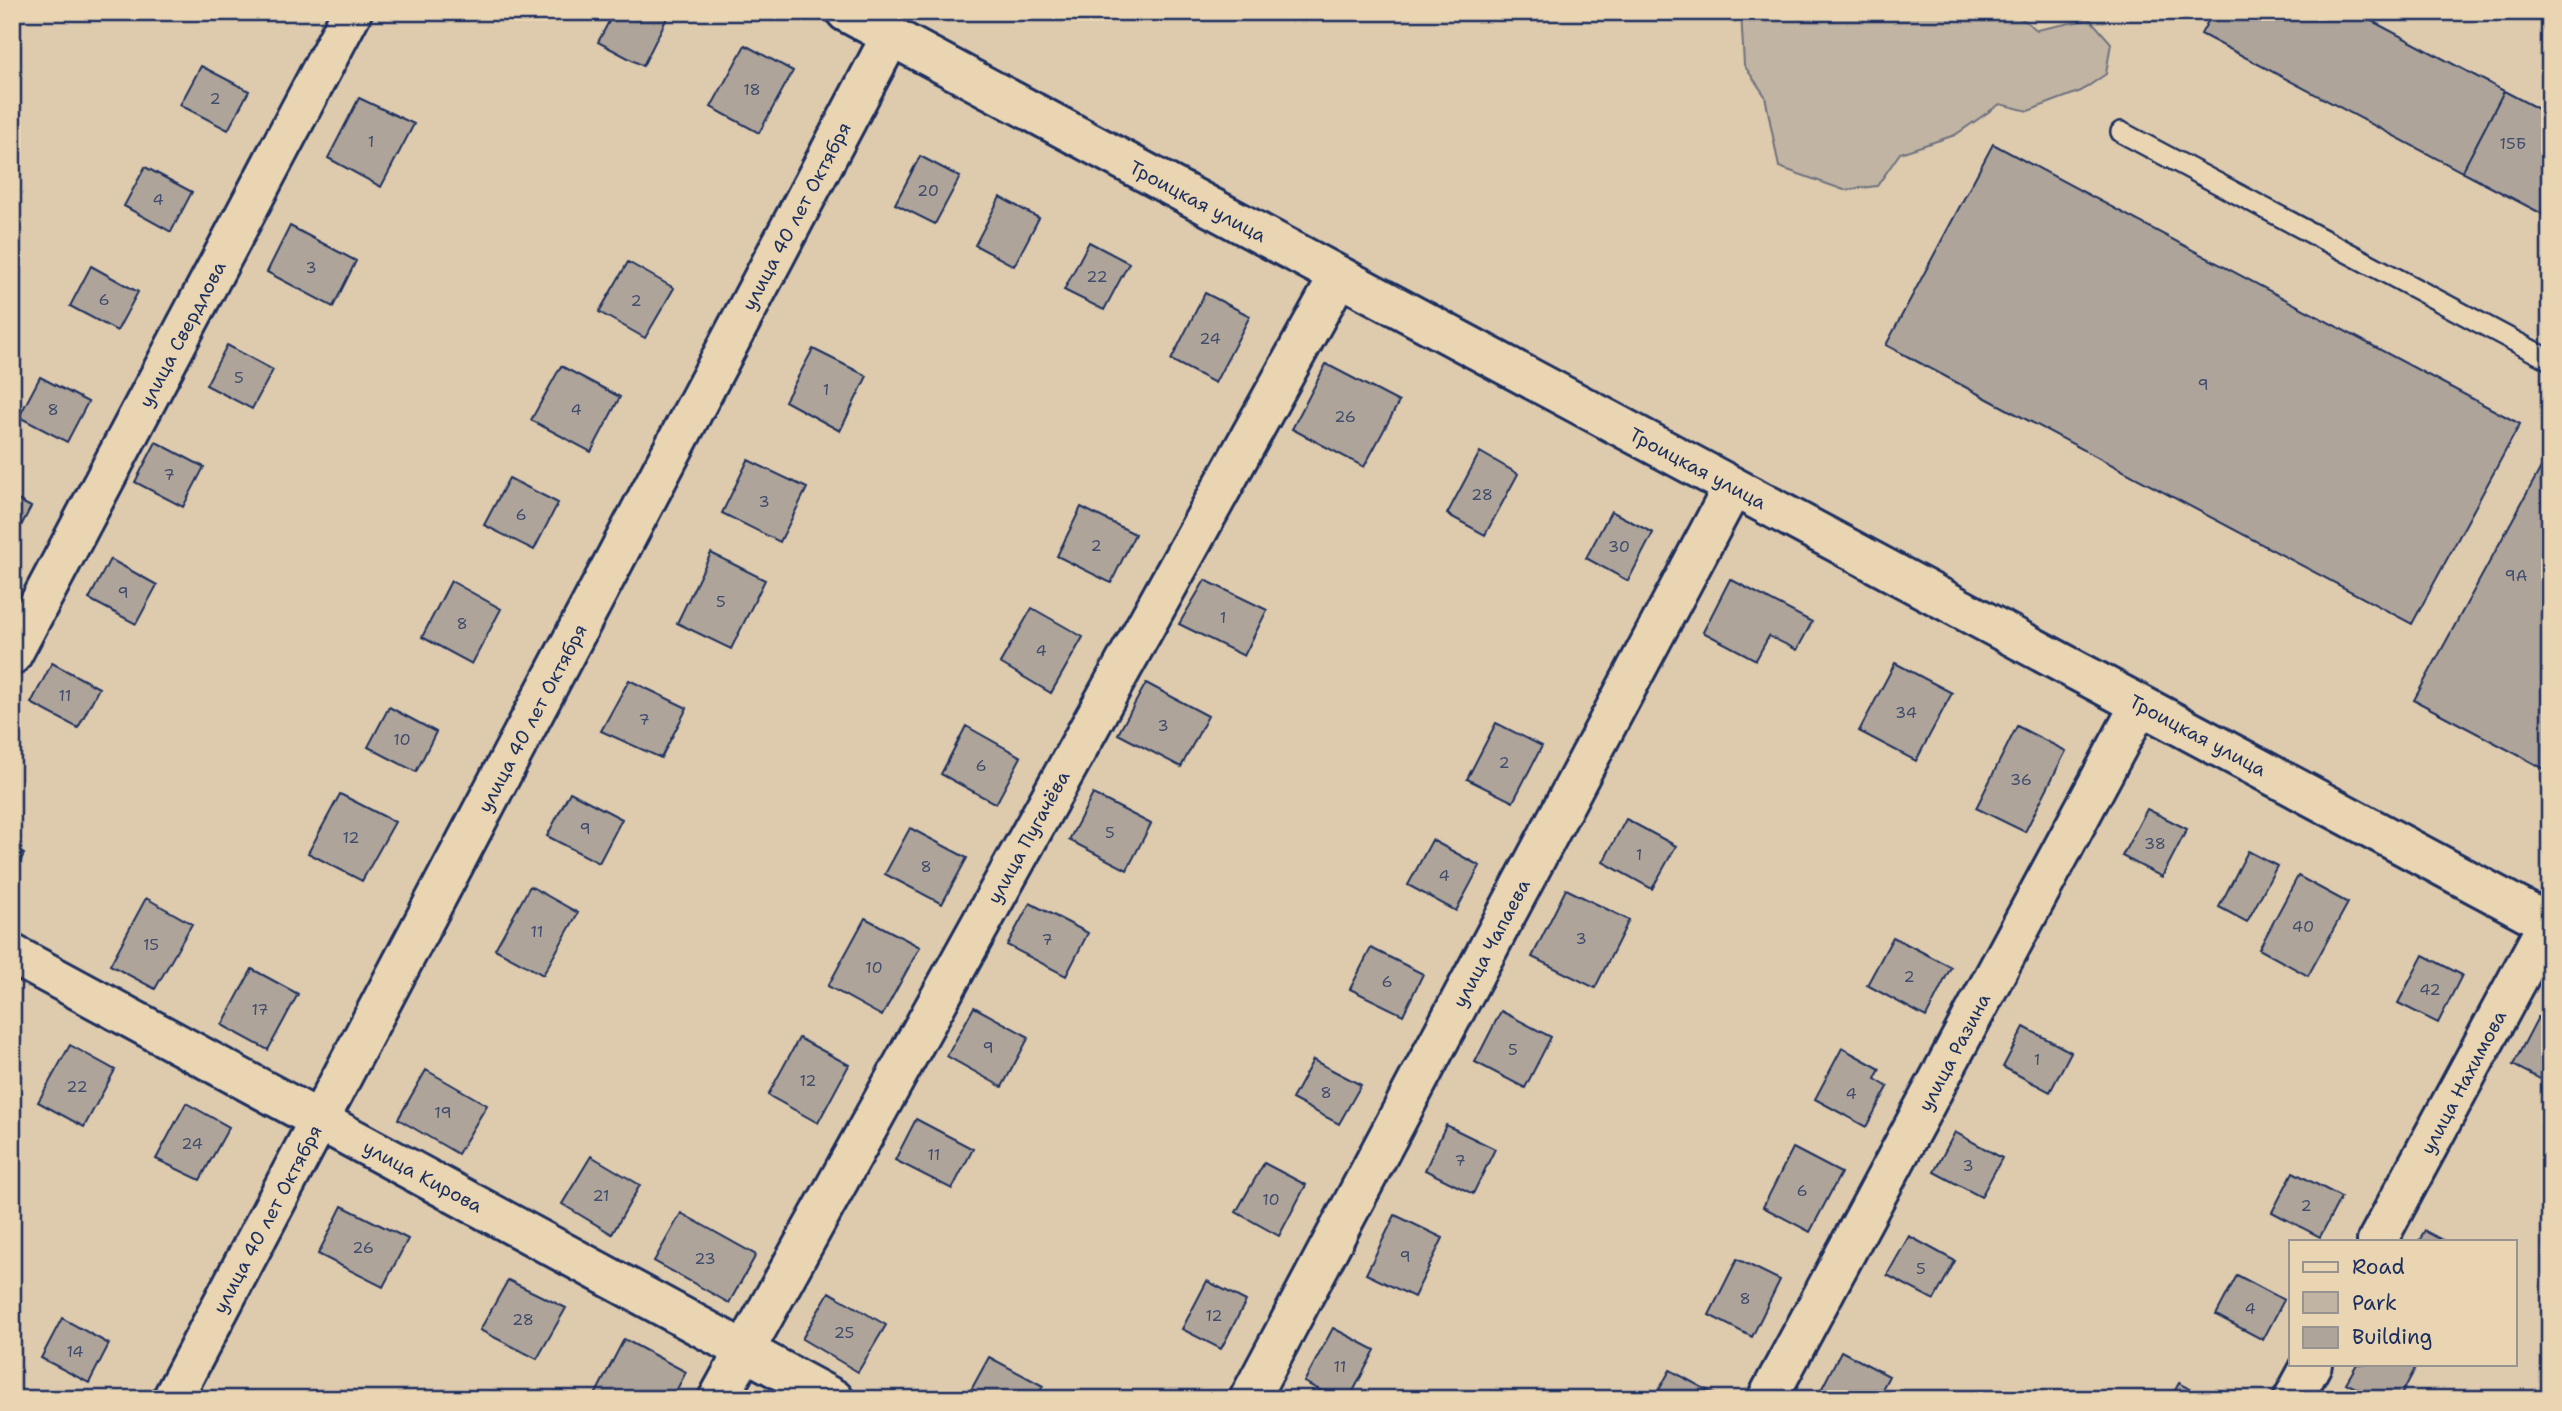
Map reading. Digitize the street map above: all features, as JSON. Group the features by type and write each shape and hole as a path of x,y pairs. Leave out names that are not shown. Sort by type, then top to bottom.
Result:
{"street":[{"name":"улица Свердлова","path":"12,655 352,12"},
{"name":"Троицкая улица","path":"846,12 2549,923"},
{"name":"улица 40 лет Октября","path":"172,1399 891,36"},
{"name":"улица Пугачёва","path":"718,1399 1339,276"},
{"name":"улица Чапаева","path":"1249,1399 1733,487"},
{"name":"улица Разина","path":"1767,1399 2140,705"},
{"name":"улица Нахимова","path":"2378,1240 2549,923"},
{"name":"улица Кирова","path":"12,954 834,1399"},
{"path":"2293,1399 2311,1366"}],"lane":[{"path":"2121,132 2550,360"}],"green space":[{"path":"1741,12 2013,12 2037,30 2090,19 2111,43 2106,74 2081,91 2028,111 2000,104 1955,135 1900,153 1877,186 1844,190 1779,167 1765,96 1744,65"}],"building":[{"path":"614,12 670,12 643,66 598,42"},
{"path":"2213,12 2355,12 2504,91 2462,172 2201,34"},
{"path":"745,45 793,71 759,133 711,107"},
{"path":"201,66 249,91 228,130 180,105"},
{"path":"2504,91 2550,115 2550,218 2462,172"},
{"path":"359,98 414,124 381,187 328,158"},
{"path":"1993,144 2520,424 2412,624 1886,345"},
{"path":"920,156 960,177 935,224 895,204"},
{"path":"145,167 192,192 171,232 124,206"},
{"path":"1000,197 1039,218 1014,266 975,245"},
{"path":"290,226 356,261 333,307 267,272"},
{"path":"1089,242 1129,263 1104,310 1064,290"},
{"path":"628,262 674,288 645,338 599,312"},
{"path":"91,266 138,292 117,331 70,306"},
{"path":"1205,293 1250,316 1215,383 1171,360"},
{"path":"227,345 273,370 252,409 206,385"},
{"path":"813,349 867,376 840,431 785,401"},
{"path":"1326,364 1399,402 1364,467 1292,429"},
{"path":"561,366 620,397 591,452 531,420"},
{"path":"40,377 88,402 67,442 19,417"},
{"path":"156,442 204,467 183,507 135,482"},
{"path":"2550,451 2550,772 2414,700"},
{"path":"1480,452 1518,474 1485,535 1447,514"},
{"path":"748,460 807,488 780,542 722,513"},
{"path":"509,478 558,503 534,550 484,525"},
{"path":"12,497 31,507 12,543"},
{"path":"1081,507 1135,534 1111,583 1057,556"},
{"path":"1611,511 1653,533 1628,581 1586,558"},
{"path":"711,553 765,580 731,649 677,623"},
{"path":"110,559 157,585 136,624 89,599"},
{"path":"1730,579 1812,622 1797,650 1769,636 1756,660 1703,632"},
{"path":"1205,580 1267,610 1244,656 1179,624"},
{"path":"451,581 501,609 472,664 422,637"},
{"path":"1032,608 1083,637 1051,693 1000,663"},
{"path":"52,663 99,688 78,728 31,703"},
{"path":"1895,663 1952,693 1916,761 1859,731"},
{"path":"629,680 687,708 661,758 601,731"},
{"path":"1146,683 1208,716 1181,767 1118,734"},
{"path":"389,707 436,732 416,772 368,747"},
{"path":"1496,723 1542,746 1513,802 1467,779"},
{"path":"966,726 1021,757 996,804 941,774"},
{"path":"2017,726 2066,751 2025,832 1976,808"},
{"path":"570,792 622,819 599,863 547,836"},
{"path":"340,794 395,822 362,881 308,853"},
{"path":"1093,794 1151,824 1127,870 1069,840"},
{"path":"2147,809 2187,829 2162,877 2122,856"},
{"path":"1626,819 1676,846 1652,889 1603,862"},
{"path":"910,828 967,858 942,904 885,874"},
{"path":"1432,840 1480,866 1456,911 1408,885"},
{"path":"12,848 24,854 12,877"},
{"path":"2248,851 2277,866 2247,922 2219,907"},
{"path":"2298,876 2348,903 2308,976 2259,949"},
{"path":"530,886 578,913 543,975 495,949"},
{"path":"1566,889 1629,920 1595,988 1532,957"},
{"path":"146,898 192,924 155,989 110,965"},
{"path":"1030,903 1088,933 1066,976 1007,945"},
{"path":"865,918 920,947 882,1016 828,986"},
{"path":"1893,937 1951,967 1926,1017 1867,985"},
{"path":"1371,948 1423,974 1403,1015 1350,989"},
{"path":"2423,955 2462,975 2438,1023 2398,1003"},
{"path":"252,969 298,994 268,1050 222,1025"},
{"path":"974,1007 1029,1037 1002,1087 947,1056"},
{"path":"1501,1011 1551,1037 1525,1088 1475,1062"},
{"path":"2538,1017 2550,1023 2550,1084 2513,1065"},
{"path":"2024,1027 2071,1052 2050,1092 2003,1067"},
{"path":"799,1038 849,1065 818,1123 768,1095"},
{"path":"70,1045 115,1070 84,1127 38,1102"},
{"path":"1842,1048 1880,1069 1875,1079 1888,1087 1866,1127 1815,1099"},
{"path":"1313,1060 1361,1085 1339,1124 1292,1099"},
{"path":"426,1070 487,1105 458,1154 398,1119"},
{"path":"186,1103 229,1127 200,1180 156,1159"},
{"path":"916,1119 973,1149 952,1189 895,1160"},
{"path":"1446,1125 1495,1149 1473,1194 1425,1170"},
{"path":"1955,1132 2002,1158 1981,1197 1934,1172"},
{"path":"1793,1148 1841,1173 1810,1232 1763,1207"},
{"path":"591,1156 640,1185 612,1234 562,1204"},
{"path":"1264,1163 1306,1185 1279,1236 1236,1212"},
{"path":"2293,1172 2341,1197 2320,1237 2272,1212"},
{"path":"342,1206 408,1239 383,1287 318,1254"},
{"path":"681,1213 756,1255 729,1303 654,1261"},
{"path":"1395,1215 1443,1238 1414,1297 1366,1274"},
{"path":"2425,1231 2442,1240 2420,1240"},
{"path":"1909,1236 1955,1261 1934,1300 1887,1275"},
{"path":"1737,1259 1780,1280 1752,1337 1709,1315"},
{"path":"2237,1275 2284,1300 2263,1340 2216,1315"},
{"path":"508,1280 566,1308 537,1359 480,1330"},
{"path":"1207,1281 1246,1301 1221,1349 1182,1329"},
{"path":"829,1292 886,1325 858,1372 802,1339"},
{"path":"62,1318 109,1344 89,1383 41,1358"},
{"path":"1333,1328 1375,1350 1349,1399 1337,1399 1304,1382"},
{"path":"624,1339 686,1372 672,1399 593,1399"},
{"path":"1841,1351 1889,1376 1877,1399 1837,1399 1821,1390"},
{"path":"989,1357 1043,1386 1036,1399 966,1399"},
{"path":"2356,1366 2410,1366 2415,1369 2399,1399 2376,1399 2346,1383"},
{"path":"1670,1370 1718,1396 1716,1399 1654,1399"},
{"path":"2179,1383 2208,1399 2170,1399"}]}
